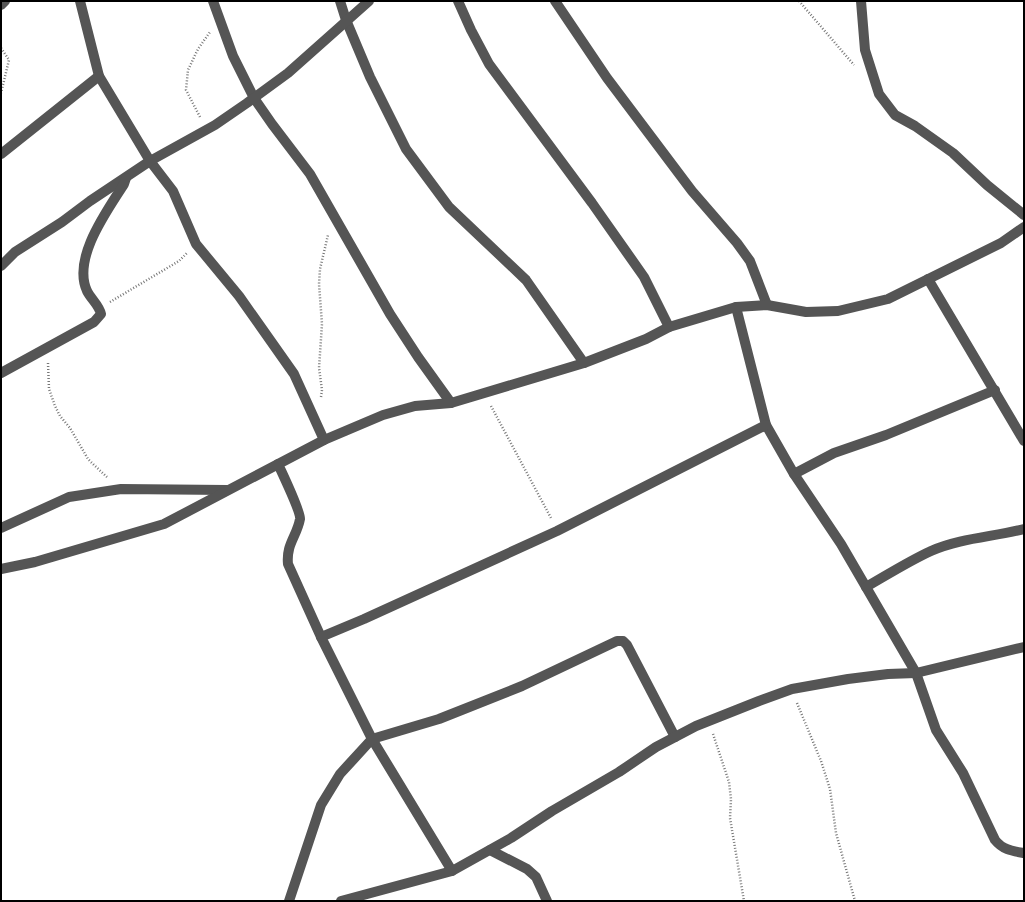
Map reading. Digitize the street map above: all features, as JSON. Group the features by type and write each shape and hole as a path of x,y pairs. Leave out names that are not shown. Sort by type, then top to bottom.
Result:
{"street":[{"path":"1,5 5,1"},
{"path":"80,1 99,76 150,162 173,191 196,244 239,296 294,374 324,440"},
{"path":"213,1 234,56 254,98 310,174 390,314 418,357 451,403"},
{"path":"340,1 346,20 370,77 406,149 449,207 526,280 584,363"},
{"path":"1,266 15,252 62,222 90,201 150,162 207,129 254,98 288,73 369,1"},
{"path":"458,1 489,64 644,276 669,327"},
{"path":"555,1 612,84 692,192 737,243 750,262 767,306"},
{"path":"861,1 865,50 879,94 895,116 915,126 953,153 987,185 1024,215"},
{"path":"1,154 99,76"},
{"path":"1,373 94,322 101,314 100,308 87,290 83,274 88,247 98,225 124,184 126,178"},
{"path":"1,569 36,562 164,524 324,440 383,415 415,406 451,403 584,363 646,339 669,327 736,307 767,306 806,312 838,311 888,299 1000,243 1024,227"},
{"path":"928,279 1024,441"},
{"path":"736,307 766,425 794,474 841,544 916,673 936,730 963,773 995,840 999,846 1007,850 1024,853"},
{"path":"794,474 834,453 886,435 995,390"},
{"path":"321,637 558,531 766,425"},
{"path":"278,464 301,517 287,554 288,564 321,637 372,739 452,871"},
{"path":"1,528 69,497 121,489 229,490"},
{"path":"866,587 931,551 973,538 1010,533 1024,529"},
{"path":"289,901 321,805 340,774 372,739 439,719 522,686 617,640 623,641 627,645 675,737"},
{"path":"341,901 452,871 490,850 619,772 656,747 709,721 792,689 848,679 888,674 916,673 1024,647"},
{"path":"490,850 527,869 536,877 546,901"}],"path":[{"path":"799,1 859,71"},
{"path":"207,129 191,102 186,90 188,70 198,49 220,19"},
{"path":"1,48 9,60 1,93"},
{"path":"314,418 320,402 322,390 320,368 322,324 320,269 333,213"},
{"path":"100,308 179,261 196,244"},
{"path":"48,348 49,389 54,406 94,466 121,489"},
{"path":"484,393 558,531"},
{"path":"792,689 821,761 830,789 836,833 855,901"},
{"path":"709,721 729,782 731,799 730,818 744,901"}]}
